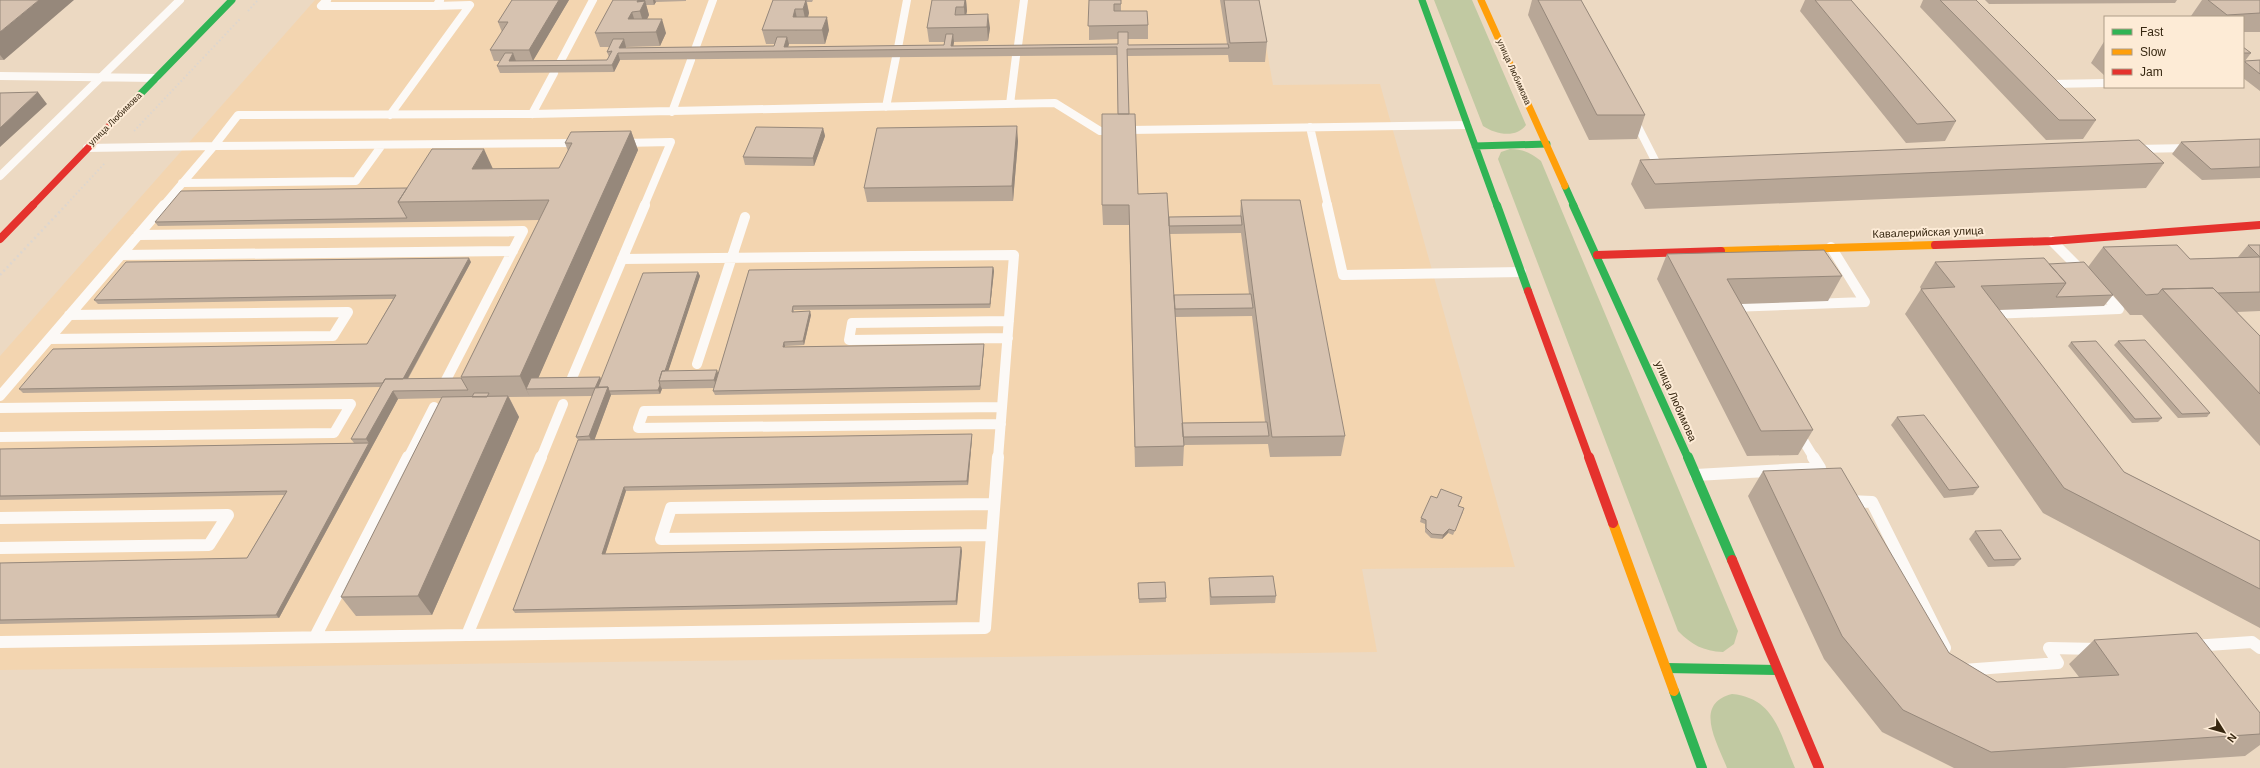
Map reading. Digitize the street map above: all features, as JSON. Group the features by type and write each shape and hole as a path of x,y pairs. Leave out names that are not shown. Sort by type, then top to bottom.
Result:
{"main road":[{"name":"улица Любимова","path":"0,239 232,0"},
{"path":"1422,0 1702,768"},
{"name":"улица Любимова","path":"1481,0 1696,475 1819,768"},
{"path":"1475,146 1547,144"},
{"name":"Кавалерийская улица","path":"1597,255 2052,241 2260,224"},
{"path":"1666,668 1778,670"}],"lane":[{"path":"0,176 180,0"},
{"path":"327,0 321,6 438,3 470,6 390,114"},
{"path":"532,114 593,0"},
{"path":"672,112 713,0"},
{"path":"886,107 907,0"},
{"path":"1010,104 1024,0"},
{"path":"0,76 156,78"},
{"path":"2050,84 2104,83"},
{"path":"0,396 214,146 238,115 672,112 1055,103 1100,131 1118,131"},
{"path":"1630,112 1663,176"},
{"path":"1130,130 1467,125"},
{"path":"1310,127 1343,275 1521,272"},
{"path":"572,378 671,142 616,143"},
{"path":"87,148 585,143"},
{"path":"182,183 356,182 382,145"},
{"path":"2123,149 2199,148"},
{"path":"697,364 745,217"},
{"path":"138,235 523,231 446,380"},
{"path":"1979,314 2119,309 2052,241"},
{"path":"1726,314 1722,307 1865,302 1831,247"},
{"path":"121,255 513,251"},
{"path":"0,642 985,628 1014,255 622,259"},
{"path":"49,339 333,336 348,312 69,315"},
{"path":"1008,338 848,340 852,323 1009,321"},
{"path":"0,408 351,404 334,433 0,437"},
{"path":"467,635 563,404"},
{"path":"315,637 434,407"},
{"path":"1001,424 638,428 644,411 1002,407"},
{"path":"1791,421 1820,468 1826,481"},
{"path":"1696,475 1820,468"},
{"path":"1835,500 1872,502 1957,671 2058,663 2049,648 2115,649"},
{"path":"992,535 661,539 671,508 994,504"},
{"path":"0,518 228,515 209,545 0,548"},
{"path":"2183,646 2252,642 2260,648"}],"shaded area":[{"path":"315,0 1258,0 1273,85 1380,84 1515,567 1362,569 1377,652 0,670 0,356"}],"green space":[{"path":"1434,0 1472,0 1526,125 1522,129 1511,134 1505,134 1493,131 1483,126"},
{"path":"1510,149 1527,152 1541,161 1738,631 1734,644 1723,652 1704,649 1693,644 1678,631 1498,159 1501,152"},
{"path":"1732,694 1746,697 1758,702 1767,710 1780,731 1795,768 1727,768 1714,736 1711,725 1711,715 1713,706 1720,699"}],"building":[{"path":"0,0 39,0 0,32"},
{"path":"512,0 559,0 529,50 490,50 508,22 498,22"},
{"path":"613,0 638,0 637,2 645,1 640,11 632,12 628,19 662,19 656,32 595,33"},
{"path":"773,0 806,0 803,9 795,9 793,17 827,17 822,30 762,30"},
{"path":"932,0 965,0 964,7 956,7 955,15 988,14 987,27 927,28"},
{"path":"1089,0 1121,0 1121,4 1114,4 1114,11 1147,11 1148,25 1088,26"},
{"path":"1224,0 1259,0 1267,42 1230,43"},
{"path":"1538,0 1581,0 1645,115 1597,115"},
{"path":"1815,0 1851,0 1956,121 1917,124"},
{"path":"1940,0 1976,0 2096,120 2059,120"},
{"path":"2208,0 2260,0 2260,13 2227,15"},
{"path":"1118,32 1128,32 1128,45 1228,44 1229,48 1127,49 1129,114 1118,114 1117,47 618,53 612,65 497,66 505,53 513,53 509,61 607,60 612,51 607,52 613,39 624,39 619,48 774,46 777,37 787,37 784,47 944,45 946,34 953,34 951,46 1118,44"},
{"path":"2244,48 2251,53 2244,53"},
{"path":"2260,60 2260,74 2245,62 2245,61"},
{"path":"38,92 0,128 0,93"},
{"path":"1102,114 1135,114 1138,194 1167,193 1184,446 1135,447 1129,205 1102,205"},
{"path":"1017,126 1012,186 864,188 877,128"},
{"path":"756,127 823,128 813,158 743,157"},
{"path":"631,131 520,376 461,377 549,200 398,202 432,149 484,149 472,169 559,168 572,143 565,143 571,132"},
{"path":"2260,139 2260,167 2211,169 2181,142"},
{"path":"2139,140 2164,163 1655,184 1640,160"},
{"path":"407,188 398,202 407,218 155,222 181,191"},
{"path":"1241,200 1300,200 1345,436 1272,437"},
{"path":"1241,216 1242,225 1169,226 1169,217"},
{"path":"2177,245 2190,259 2260,257 2260,292 2218,293 2213,288 2162,289 2158,294 2146,295 2103,247"},
{"path":"2248,245 2260,245 2260,257"},
{"path":"1824,250 1842,276 1727,279 1813,430 1761,431 1667,254"},
{"path":"469,258 403,379 385,379 383,383 19,389 53,349 367,344 396,295 94,300 126,262"},
{"path":"2044,258 2066,283 1981,286 2124,472 2260,541 2260,589 2064,488 1921,289 1955,287 1935,262"},
{"path":"2084,262 2113,295 2056,297 2066,283 2049,264"},
{"path":"993,267 990,304 793,306 792,312 810,311 803,341 784,342 783,347 984,344 980,386 713,391 749,270"},
{"path":"698,272 665,371 662,371 658,390 609,391 608,387 598,387 643,273"},
{"path":"2213,288 2260,336 2260,394 2162,289"},
{"path":"1251,294 1253,308 1175,309 1174,295"},
{"path":"2145,340 2210,413 2182,414 2118,341"},
{"path":"2096,341 2162,418 2135,419 2071,342"},
{"path":"717,370 714,380 659,381 662,371"},
{"path":"600,377 595,388 526,389 531,378"},
{"path":"461,378 468,390 393,391 366,439 351,439 385,379"},
{"path":"608,387 589,436 576,437 595,388"},
{"path":"474,393 489,393 487,397 472,397"},
{"path":"508,396 418,596 341,597 442,397"},
{"path":"1924,415 1979,487 1949,490 1897,417"},
{"path":"1267,422 1269,436 1183,437 1182,423"},
{"path":"972,434 967,481 624,487 602,554 961,547 956,601 513,610 578,440"},
{"path":"369,443 276,615 0,620 0,563 247,558 287,491 0,496 0,449"},
{"path":"1841,468 1949,653 1997,682 2119,675 2094,640 2197,633 2260,713 2260,734 1991,752 1903,710 1842,636 1763,471"},
{"path":"1441,489 1462,497 1458,506 1464,508 1455,531 1449,529 1443,535 1432,534 1426,528 1426,520 1421,518 1431,496 1437,498"},
{"path":"2001,530 2021,559 1994,560 1975,531"},
{"path":"1273,576 1276,596 1211,597 1209,578"},
{"path":"1165,582 1166,598 1139,599 1138,583"}],"traffic: fast":[{"path":"116,119 232,0"},
{"path":"1422,0 1528,291"},
{"path":"1475,146 1547,144"},
{"path":"1565,186 1696,475 1732,560"},
{"path":"1666,668 1777,670"},
{"path":"1674,691 1702,768"}],"traffic: slow":[{"path":"1481,0 1565,186"},
{"path":"1721,251 1935,245"},
{"path":"1613,523 1674,691"}],"traffic: jam":[{"path":"0,239 116,119"},
{"path":"1935,245 2052,241 2260,225"},
{"path":"1597,255 1721,251"},
{"path":"1528,291 1613,523"},
{"path":"1732,560 1819,768"}]}
